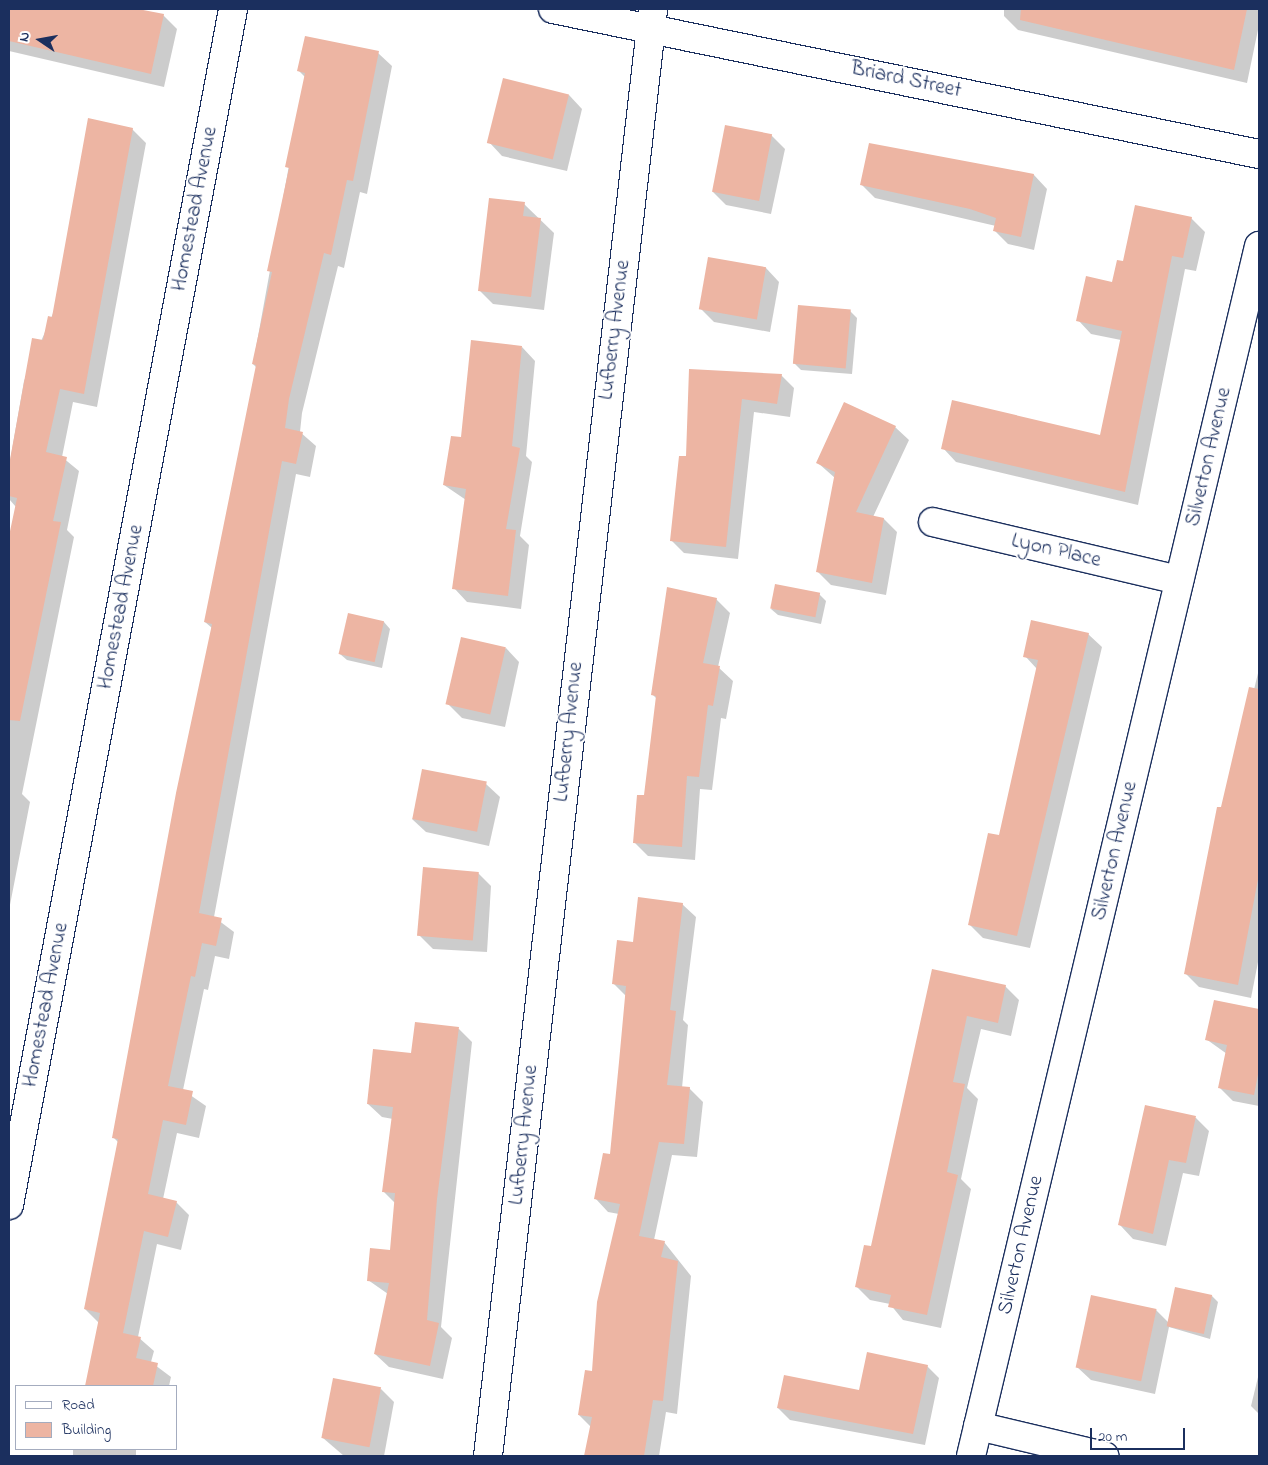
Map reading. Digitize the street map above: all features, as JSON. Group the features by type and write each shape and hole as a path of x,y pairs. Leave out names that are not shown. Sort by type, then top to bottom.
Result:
{"street":[{"name":"Homestead Avenue","path":"9,1205 233,9"},
{"name":"Briard Street","path":"553,9 652,17 1259,154"},
{"name":"Lufberry Avenue","path":"488,1456 652,17"},
{"name":"Silverton Avenue","path":"971,1456 1259,246"},
{"name":"Lyon Place","path":"933,522 1179,580"},
{"path":"978,1426 1104,1456"}],"building":[{"path":"9,9 138,9 164,14 151,74 9,41"},
{"path":"1021,9 1247,9 1234,70 1020,20"},
{"path":"305,36 379,51 353,181 347,180 331,255 324,253 289,399 285,428 303,432 296,464 282,461 199,913 222,918 216,946 202,943 195,977 191,976 168,1086 193,1091 186,1125 163,1120 148,1194 177,1201 168,1237 144,1231 123,1333 141,1337 136,1358 158,1363 153,1385 85,1385 100,1313 84,1309 118,1139 112,1138 176,793 212,624 204,622 256,365 252,364 272,272 267,271 289,168 285,167 305,73 297,71"},
{"path":"503,78 569,94 553,159 487,143"},
{"path":"88,118 133,128 84,394 60,389 46,452 67,457 53,521 61,522 20,721 9,720 9,536 17,498 9,496 9,465 32,338 43,340 48,316 52,317"},
{"path":"725,125 772,134 759,201 712,192"},
{"path":"869,143 1034,174 1021,237 993,231 996,218 970,209 860,185"},
{"path":"489,198 525,202 523,216 541,218 531,297 478,291"},
{"path":"1135,205 1192,217 1183,258 1172,256 1125,492 941,449 952,400 1100,435 1122,331 1076,321 1086,276 1112,282 1117,260 1123,261"},
{"path":"708,257 766,267 757,319 699,309"},
{"path":"798,305 851,310 846,368 793,364"},
{"path":"471,340 522,346 512,446 520,448 506,529 516,530 508,596 452,589 466,489 443,485 451,436 461,437"},
{"path":"689,369 782,374 777,404 742,399 726,547 670,541 679,456 686,456"},
{"path":"844,402 896,426 856,512 884,518 872,583 816,572 835,472 816,463"},
{"path":"775,584 820,593 815,617 770,609"},
{"path":"667,587 717,598 703,663 720,666 713,706 708,705 699,777 687,776 682,847 633,843 637,795 644,795 656,696 651,695"},
{"path":"348,613 384,621 375,662 339,654"},
{"path":"1031,620 1089,633 1017,936 968,925 988,833 999,835 1038,660 1023,657"},
{"path":"461,637 506,647 490,715 445,704"},
{"path":"1249,687 1259,689 1259,874 1238,985 1184,974 1217,807 1221,807"},
{"path":"422,769 487,782 477,832 412,819"},
{"path":"423,867 479,872 473,941 417,936"},
{"path":"638,897 683,903 670,1010 676,1011 667,1085 690,1087 684,1144 659,1142 639,1236 665,1241 661,1257 678,1261 663,1401 653,1400 644,1456 584,1456 592,1417 578,1415 585,1370 592,1371 597,1302 620,1204 594,1199 603,1153 610,1154 626,986 612,984 617,940 633,942"},
{"path":"932,969 1006,985 998,1023 967,1016 953,1082 965,1084 947,1172 958,1175 927,1315 888,1307 891,1295 855,1287 864,1245 871,1246"},
{"path":"1214,1000 1259,1009 1259,1069 1254,1095 1218,1088 1227,1045 1205,1040"},
{"path":"415,1022 459,1027 437,1199 427,1320 439,1323 430,1366 374,1354 389,1283 367,1281 370,1248 390,1250 395,1193 382,1192 393,1107 367,1104 373,1049 411,1053"},
{"path":"1145,1105 1196,1116 1186,1163 1169,1160 1153,1234 1118,1225"},
{"path":"1175,1287 1212,1295 1204,1334 1167,1326"},
{"path":"1091,1295 1157,1309 1141,1381 1076,1367"},
{"path":"867,1352 928,1365 913,1434 777,1408 784,1375 859,1390"},
{"path":"333,1378 381,1387 369,1447 321,1438"}]}
